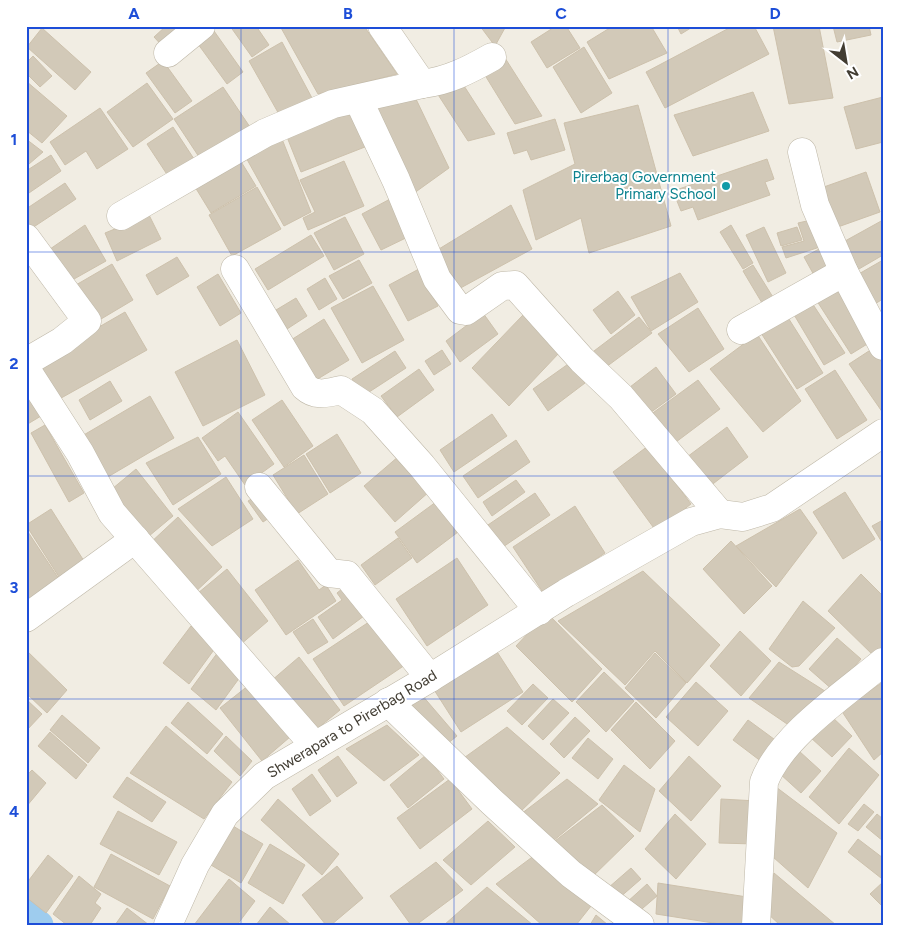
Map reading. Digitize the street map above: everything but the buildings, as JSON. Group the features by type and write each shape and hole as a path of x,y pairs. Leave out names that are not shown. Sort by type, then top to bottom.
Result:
{"street":[{"path":"168,53 201,26"},
{"path":"382,26 422,84"},
{"path":"121,216 265,133 334,104 422,84 439,82 466,72 492,57"},
{"path":"358,99 396,180 437,279 460,310 466,311 502,286 515,285 582,360 621,397 720,514 743,517 772,508 883,433"},
{"path":"802,152 815,206 844,272 883,346"},
{"path":"26,238 87,321 62,341 26,362"},
{"path":"234,270 305,387 311,392 322,395 341,390 373,411 422,466 539,611"},
{"path":"741,330 844,272"},
{"path":"26,370 80,453 112,513 315,746"},
{"path":"259,487 329,573 347,575 430,678"},
{"name":"Shwerapara to Pirerbag Road","path":"168,925 195,865 225,814 264,776 430,678 566,593 691,522 720,514"},
{"path":"26,618 135,539"},
{"path":"756,925 764,782 770,767 781,751 808,725 883,662"},
{"path":"388,702 492,802 571,874 640,925"}],"waterway":[{"path":"26,914 39,925"}],"place":[{"name":"Pirerbag Government Primary School","path":"726,186"}]}
